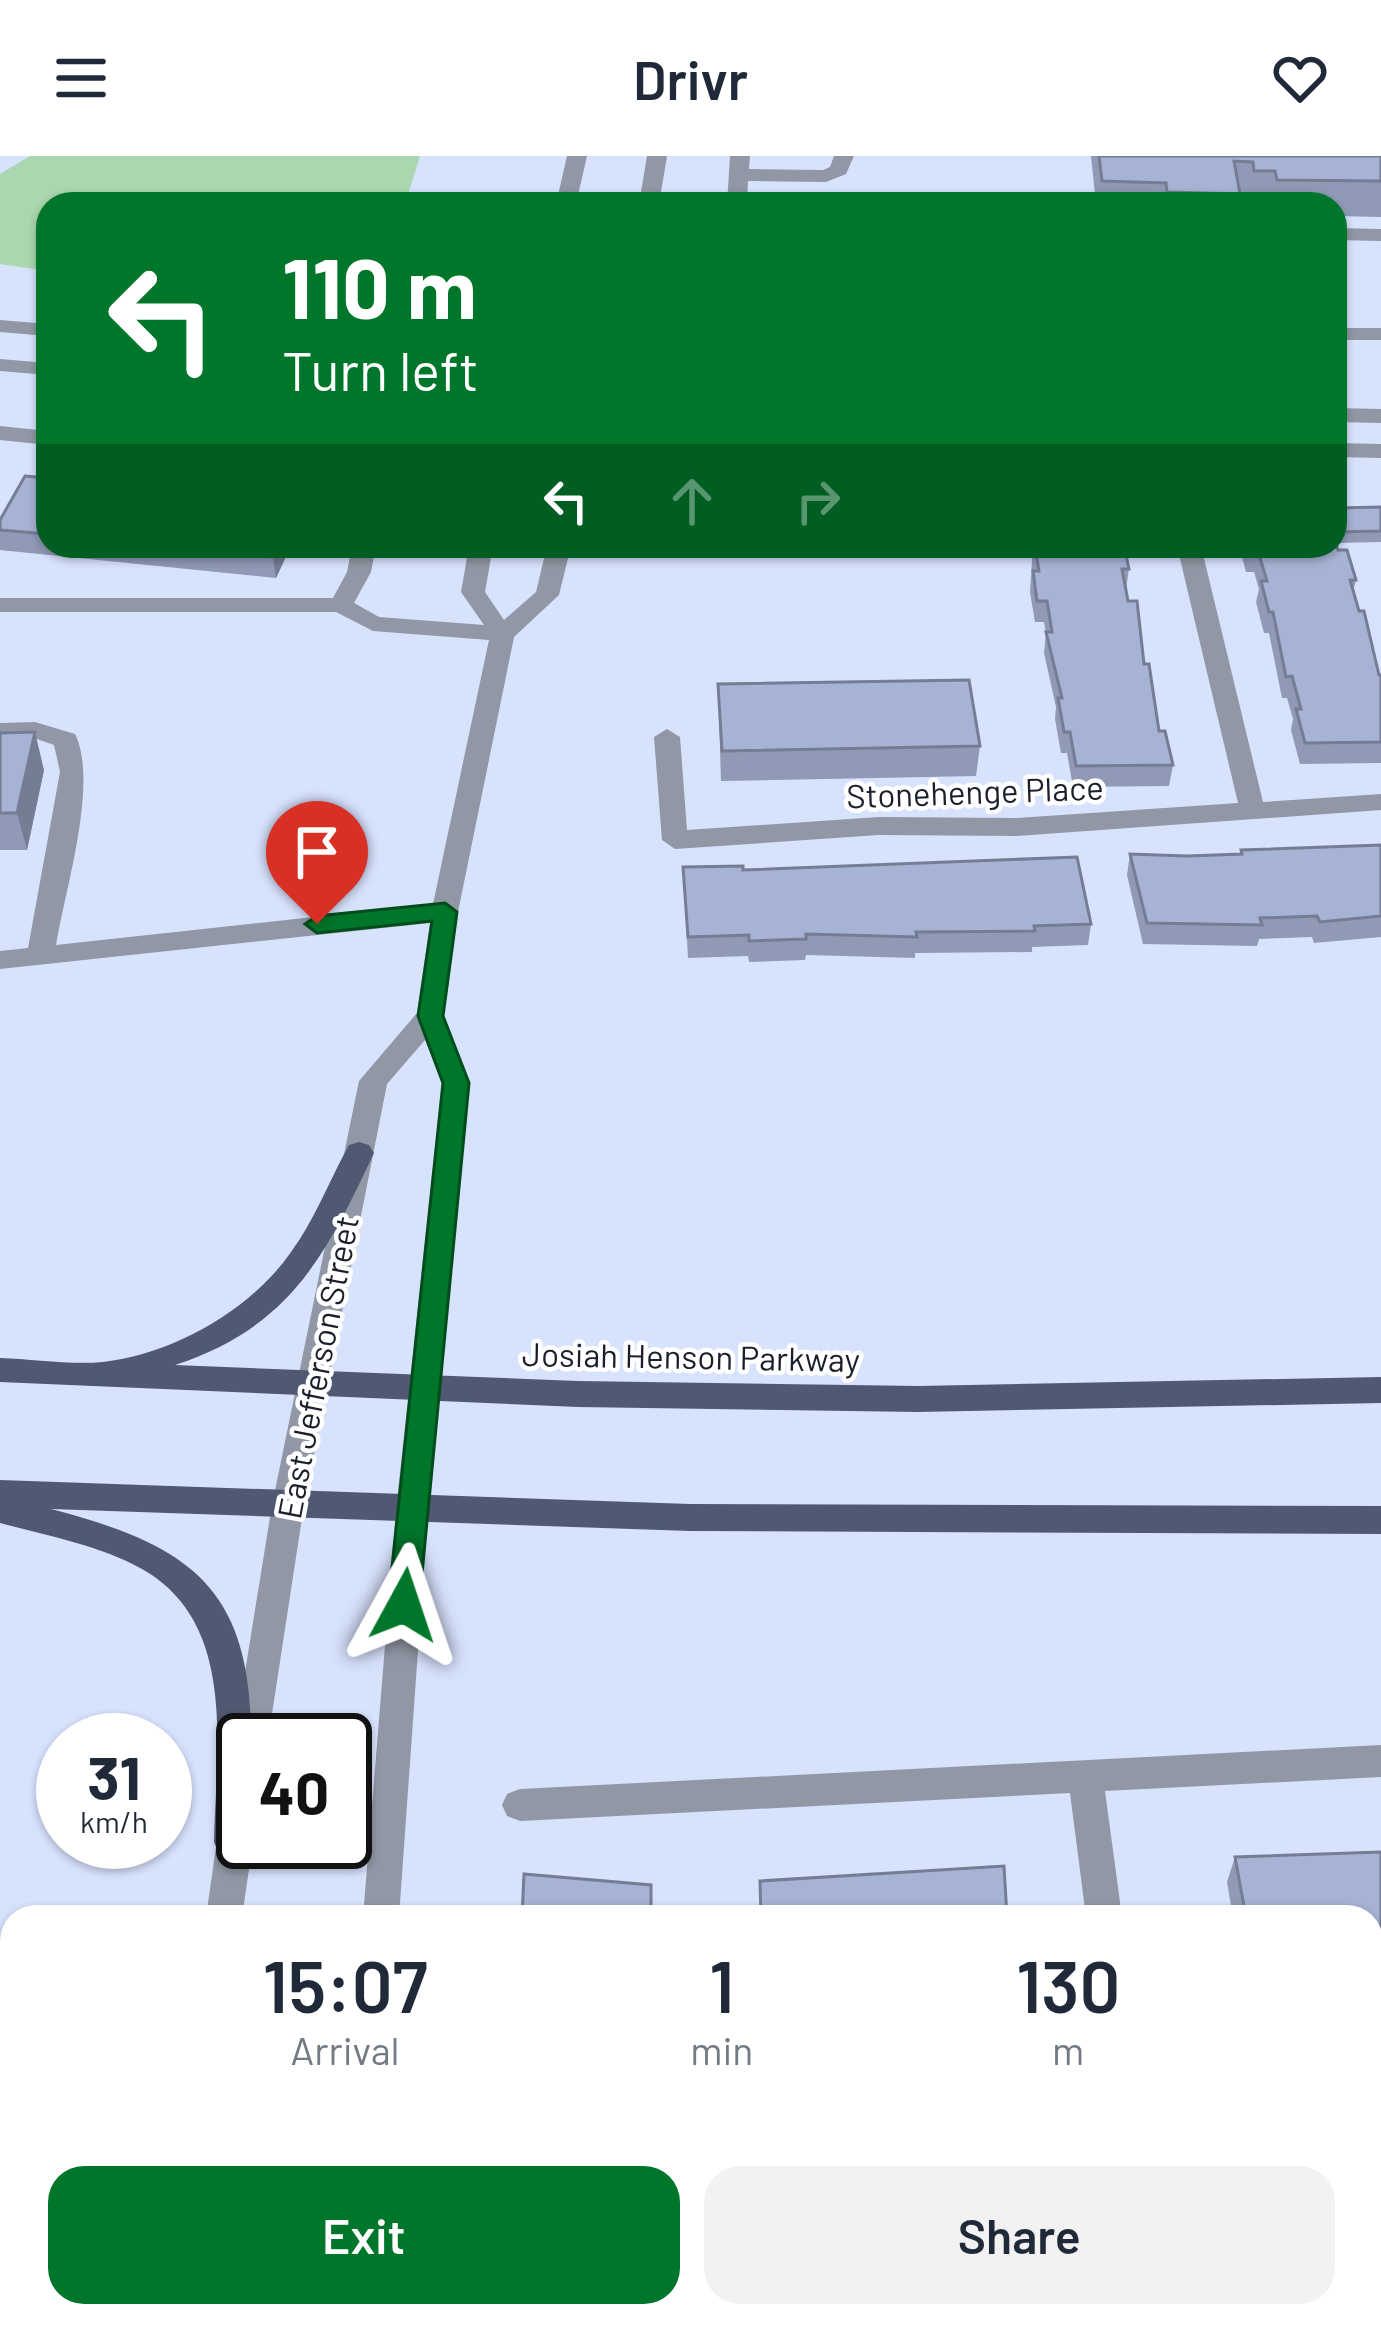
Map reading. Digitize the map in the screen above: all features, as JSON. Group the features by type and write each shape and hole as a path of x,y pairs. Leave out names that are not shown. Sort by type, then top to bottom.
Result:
{"main road":[{"path":"99,1376 198,1345 252,1315 322,1230 358,1153"},
{"name":"Josiah Henson Parkway","path":"0,1370 314,1386 918,1399 1381,1390"},
{"path":"0,1493 412,1510 938,1523 1381,1520"},
{"path":"0,1509 104,1539 156,1560 194,1588 219,1625 230,1664 231,1713"}],"street":[{"path":"569,192 577,156"},
{"path":"652,192 657,156"},
{"path":"740,166 826,176 839,170 844,156"},
{"path":"1347,234 1381,235"},
{"path":"0,326 36,329"},
{"path":"1347,334 1381,334"},
{"path":"0,364 36,368"},
{"path":"1347,415 1381,416"},
{"path":"0,433 36,437"},
{"path":"1347,450 1381,451"},
{"path":"341,605 362,558"},
{"path":"479,558 473,592 502,634"},
{"path":"382,1905 412,1510 456,1083 430,1016 445,912 502,634 547,595 556,558"},
{"path":"1192,558 1252,809"},
{"path":"0,605 341,605 373,624 502,634"},
{"path":"0,731 34,730 66,740 73,772 40,956"},
{"name":"Stonehenge Place","path":"668,737 675,840 879,826 1017,827 1381,802"},
{"path":"0,960 445,912"},
{"name":"East Jefferson Street","path":"255,1713 288,1505 373,1081 430,1016"},
{"path":"520,1805 1381,1762"},
{"path":"1087,1777 1103,1905"},
{"path":"225,1905 229,1869"}],"green space":[{"path":"30,156 420,156 409,192 36,192 36,269 0,264 0,174"}],"building":[{"path":"1099,156 1381,156 1381,181 1277,180 1275,171 1254,171 1253,162 1234,161 1240,192 1167,192 1166,183 1102,181"},
{"path":"25,476 36,477 36,533 0,530 0,520"},
{"path":"1381,507 1381,531 1347,532 1347,508"},
{"path":"1347,550 1356,580 1350,580 1359,611 1364,611 1381,675 1381,742 1305,743 1296,709 1301,709 1292,676 1286,677 1273,612 1269,612 1261,581 1267,581 1260,558 1347,558"},
{"path":"1037,558 1127,558 1129,569 1122,569 1128,601 1137,601 1144,664 1149,664 1159,731 1165,731 1173,765 1076,766 1070,732 1064,732 1058,698 1062,698 1046,632 1052,632 1047,601 1037,601 1033,571 1039,571"},
{"path":"969,680 980,746 722,751 718,684"},
{"path":"35,732 17,813 0,813 0,733"},
{"path":"1381,845 1381,916 1320,922 1317,916 1260,918 1262,925 1147,923 1130,854 1187,856"},
{"path":"1077,857 1091,924 1034,926 1035,931 916,932 917,937 806,934 806,939 749,941 749,935 688,937 683,867 743,866 743,870"},
{"path":"1381,1852 1381,1905 1244,1905 1235,1857"},
{"path":"1004,1866 1006,1905 761,1905 760,1881"},
{"path":"524,1874 651,1885 651,1905 523,1905"}],"route":[{"path":"317,924 445,912 430,1016 456,1083 404,1605"}]}
